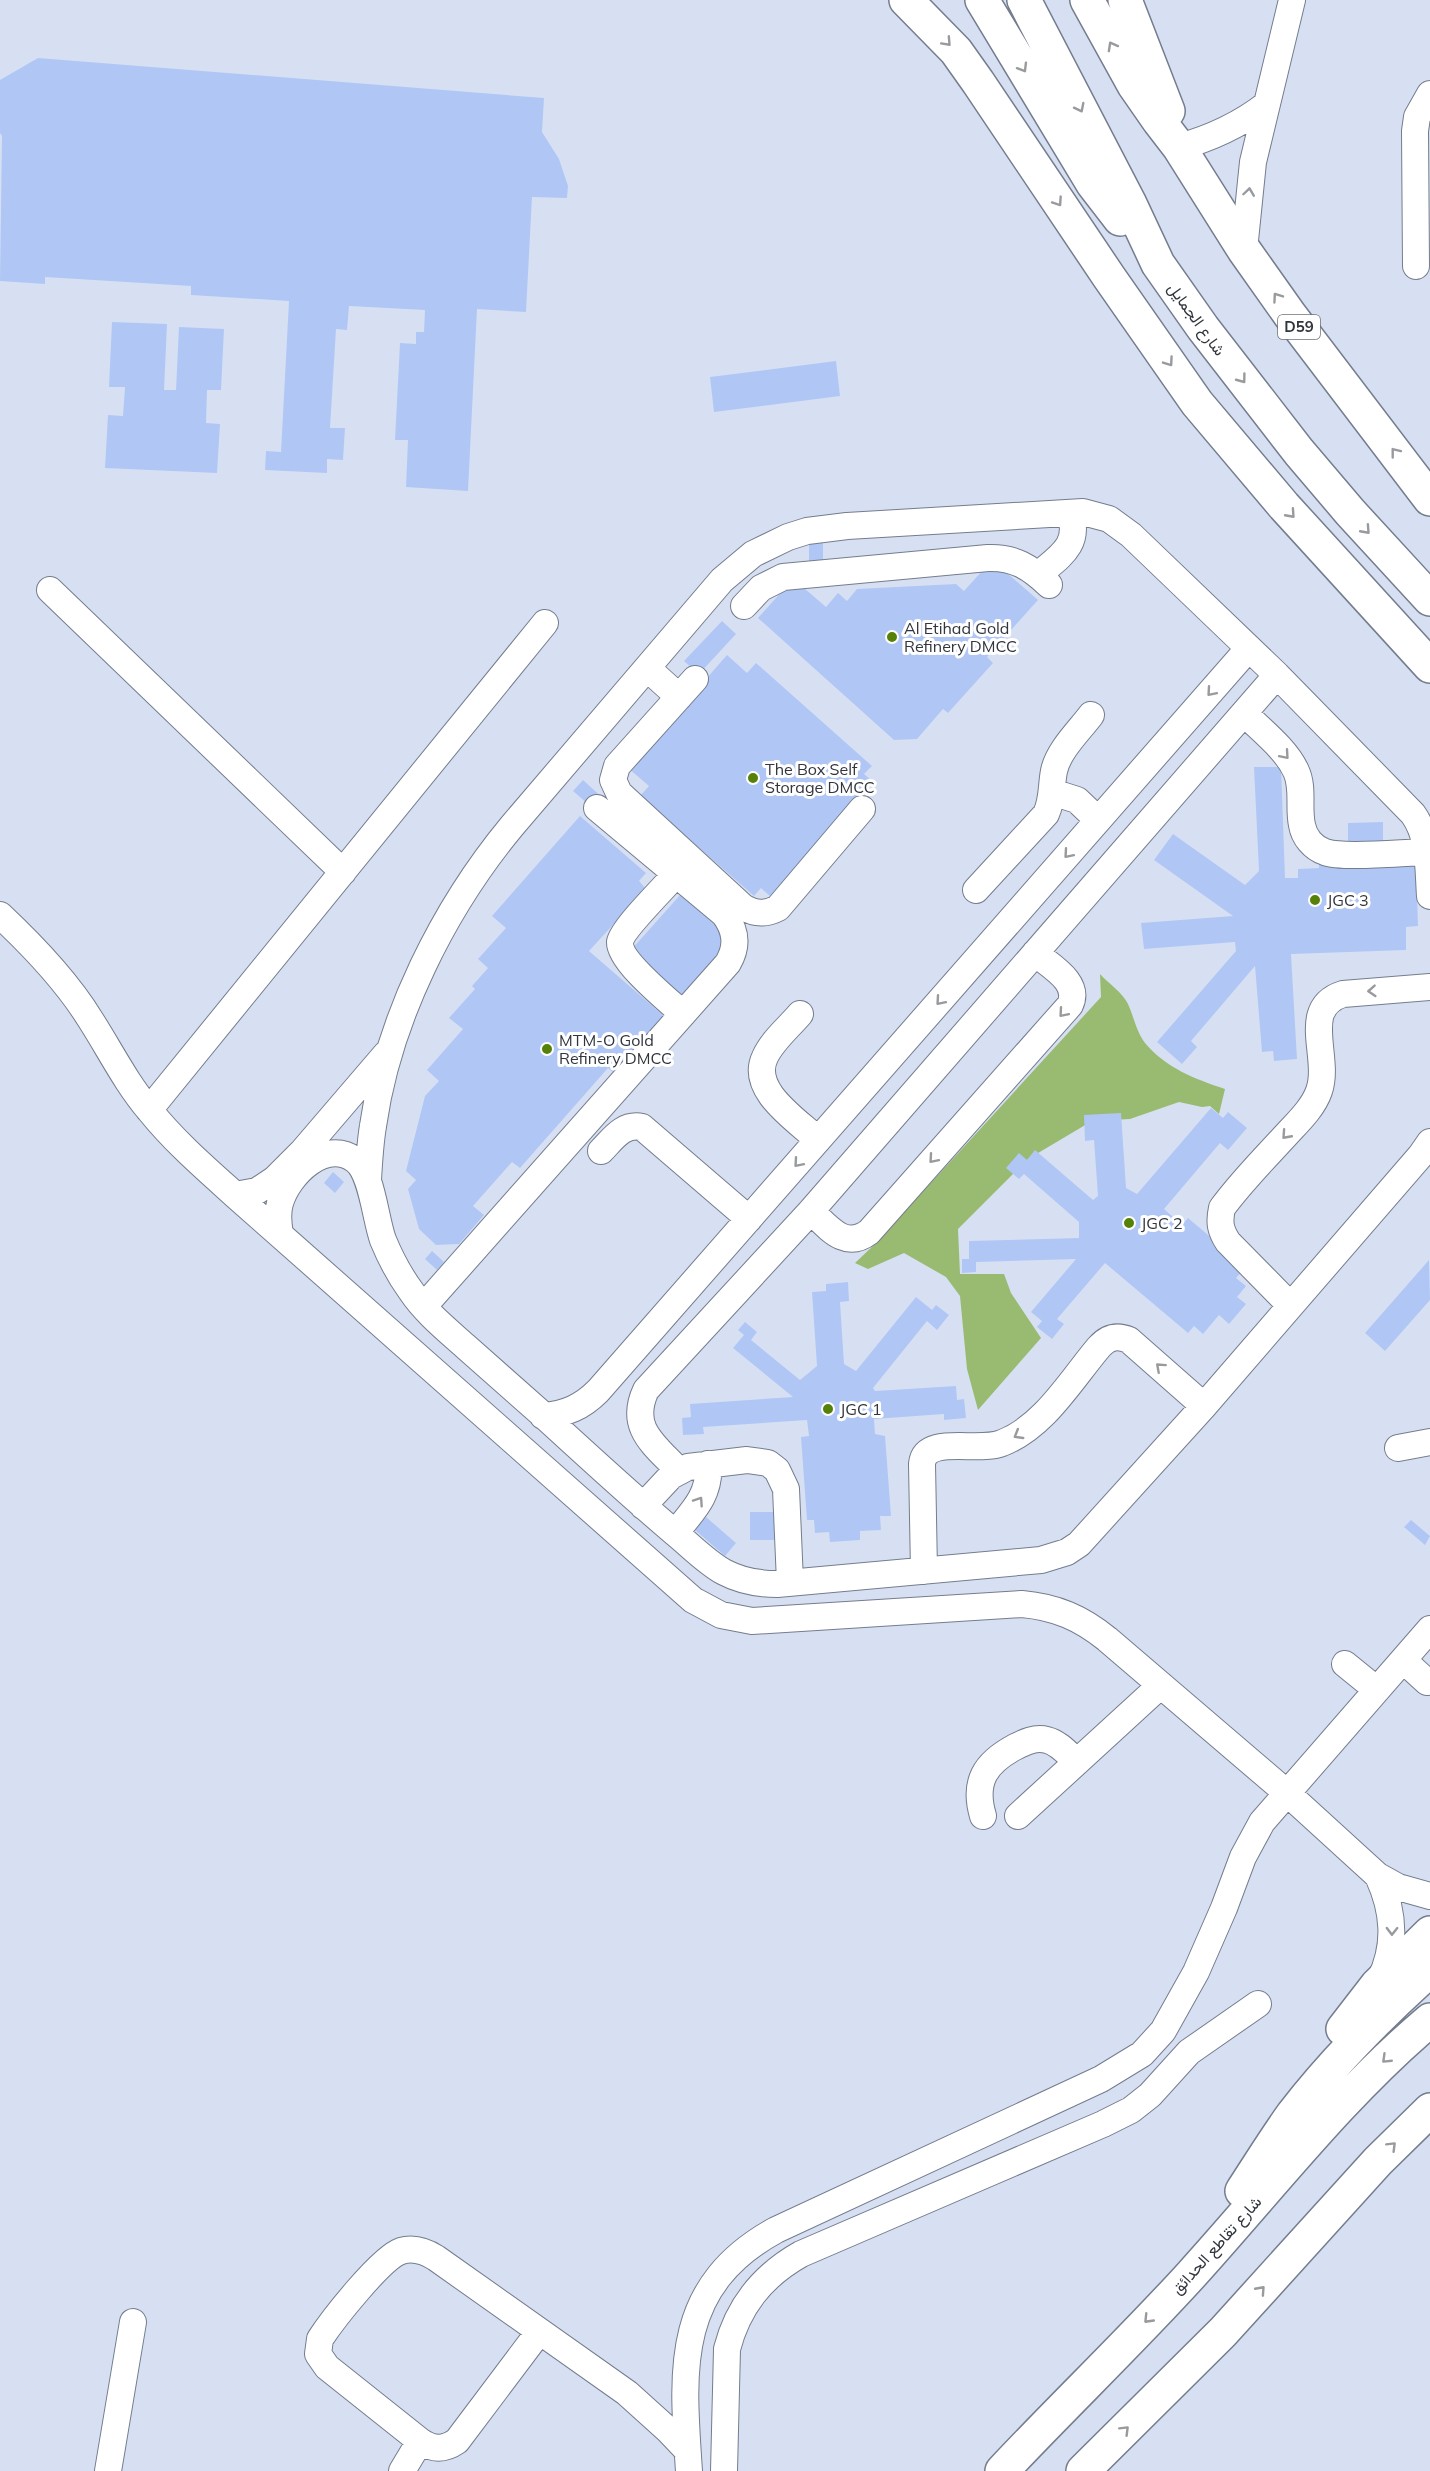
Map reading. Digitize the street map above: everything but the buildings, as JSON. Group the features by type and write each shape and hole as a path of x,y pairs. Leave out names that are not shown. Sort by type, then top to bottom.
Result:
{"main road":[{"path":"906,0 956,51 1109,278 1197,403 1284,507 1430,666"},
{"path":"981,0 1094,184 1158,264"},
{"name":"شارع الجمايل","path":"1024,0 1129,202 1158,264 1210,337 1299,452 1350,512 1430,599"},
{"path":"1087,0 1134,84 1158,121 1179,147"},
{"path":"1125,0 1170,116 1179,147"},
{"name":"D59","path":"1179,147 1244,250 1290,315 1430,499"},
{"path":"1294,2114 1323,2058 1377,1985 1430,1933"},
{"path":"1189,2277 1213,2233 1294,2114 1350,2048 1430,1970"},
{"name":"شارع تقاطع الحدائق","path":"1002,2471 1189,2277 1348,2098 1399,2046 1430,2020"},
{"path":"1083,2471 1223,2332 1377,2161 1430,2110"}],"street":[{"path":"1244,250 1249,191 1292,0"},
{"path":"1416,266 1415,131 1417,117 1430,94"},
{"path":"1179,147 1198,142 1234,126 1267,104"},
{"path":"744,606 772,581 795,575 1002,557 1021,563 1043,580 1070,544 1073,534 1070,513"},
{"path":"368,1180 372,1126 392,1047 423,966 465,889 489,854 736,566 753,554 788,537 807,531 847,526 1070,513 1097,515 1121,526 1278,675 1413,814 1423,832 1428,852 1430,896"},
{"path":"50,590 343,872"},
{"path":"149,1110 545,623"},
{"path":"543,1416 561,1414 578,1407 598,1391 1249,648"},
{"path":"647,668 687,688 617,766 613,780 615,788 749,911 764,914 778,908 862,809"},
{"path":"678,1470 649,1439 642,1428 638,1415 640,1402 646,1390 811,1211 1278,675"},
{"path":"1244,713 1293,765 1300,783 1302,826 1310,842 1316,848 1333,854 1428,852"},
{"path":"976,890 1046,814 1057,763 1091,715"},
{"path":"1051,799 1077,800 1094,825"},
{"path":"424,1306 728,963 735,946 735,938 724,914 597,808"},
{"path":"676,874 626,930 620,942 628,961 683,1014"},
{"path":"0,915 23,936 64,984 89,1017 149,1110 189,1154 693,1600 721,1615 752,1621 1003,1605 1041,1605 1068,1614 1092,1627 1161,1685 1287,1792 1378,1876 1398,1887 1430,1896"},
{"path":"811,1211 832,1231 846,1239 855,1239 869,1232 1070,1005 1073,994 1070,983 1035,953"},
{"path":"1290,1305 1228,1242 1221,1232 1219,1220 1222,1208 1304,1115 1318,1095 1323,1072 1318,1026 1319,1015 1324,1005 1332,997 1343,994 1430,987"},
{"path":"800,1014 766,1055 762,1074 768,1093 818,1140"},
{"path":"280,1234 279,1206 296,1166 332,1116 392,1047"},
{"path":"332,1116 350,1114 366,1120 372,1126"},
{"path":"602,1151 624,1129 642,1127 749,1219"},
{"path":"235,1195 257,1191 296,1166 336,1153 345,1155 360,1164 368,1180 383,1239 411,1292 424,1306 643,1506 712,1564 736,1578 763,1584 1041,1560 1067,1552 1089,1535 1204,1406 1430,1142"},
{"path":"924,1571 921,1464 925,1453 942,1446 981,1448 993,1446 1019,1434 1045,1413 1099,1347 1110,1338 1130,1340 1204,1406"},
{"path":"1398,1448 1430,1442"},
{"path":"643,1506 678,1470 708,1464 758,1461 768,1463 777,1470 786,1489 790,1582"},
{"path":"675,1533 704,1495 708,1485 708,1464"},
{"path":"688,2461 686,2354 690,2332 698,2310 708,2290 722,2271 756,2241 1101,2079 1129,2064 1153,2043 1172,2017 1196,1972 1252,1839 1273,1807 1430,1629"},
{"path":"1403,1660 1427,1682"},
{"path":"1345,1664 1377,1690"},
{"path":"1018,1816 1161,1685"},
{"path":"983,1816 979,1794 981,1783 991,1763 999,1756 1027,1741 1046,1740 1056,1743 1077,1762"},
{"path":"1377,1985 1391,1950 1393,1931 1391,1912 1378,1876"},
{"path":"724,2471 725,2367 732,2332 747,2300 758,2286 785,2263 801,2254 1131,2110 1150,2095 1177,2064 1202,2041 1258,2004"},
{"path":"1153,2043 1177,2064"},
{"path":"539,2332 457,2441 443,2448 427,2446 420,2441 327,2367 318,2354 320,2339 383,2263 391,2256 409,2250 428,2253 627,2393 668,2430 688,2461"},
{"path":"698,2310 732,2332"},
{"path":"108,2471 133,2322"},
{"path":"402,2471 420,2441"}],"green space":[{"path":"1100,974 1126,1000 1139,1034 1153,1052 1182,1072 1225,1089 1219,1114 1210,1106 1202,1107 1179,1102 1130,1119 1092,1121 1028,1159 958,1229 960,1274 1004,1274 1011,1293 1041,1338 978,1410 967,1369 960,1296 946,1277 904,1253 868,1269 855,1263 1101,997"}],"place":[{"name":"Al Etihad Gold Refinery DMCC","path":"892,637"},
{"name":"The Box Self Storage DMCC","path":"753,778"},
{"name":"JGC 3","path":"1315,900"},
{"name":"MTM-O Gold Refinery DMCC","path":"547,1049"},
{"name":"JGC 2","path":"1129,1223"},
{"name":"JGC 1","path":"828,1409"}]}
